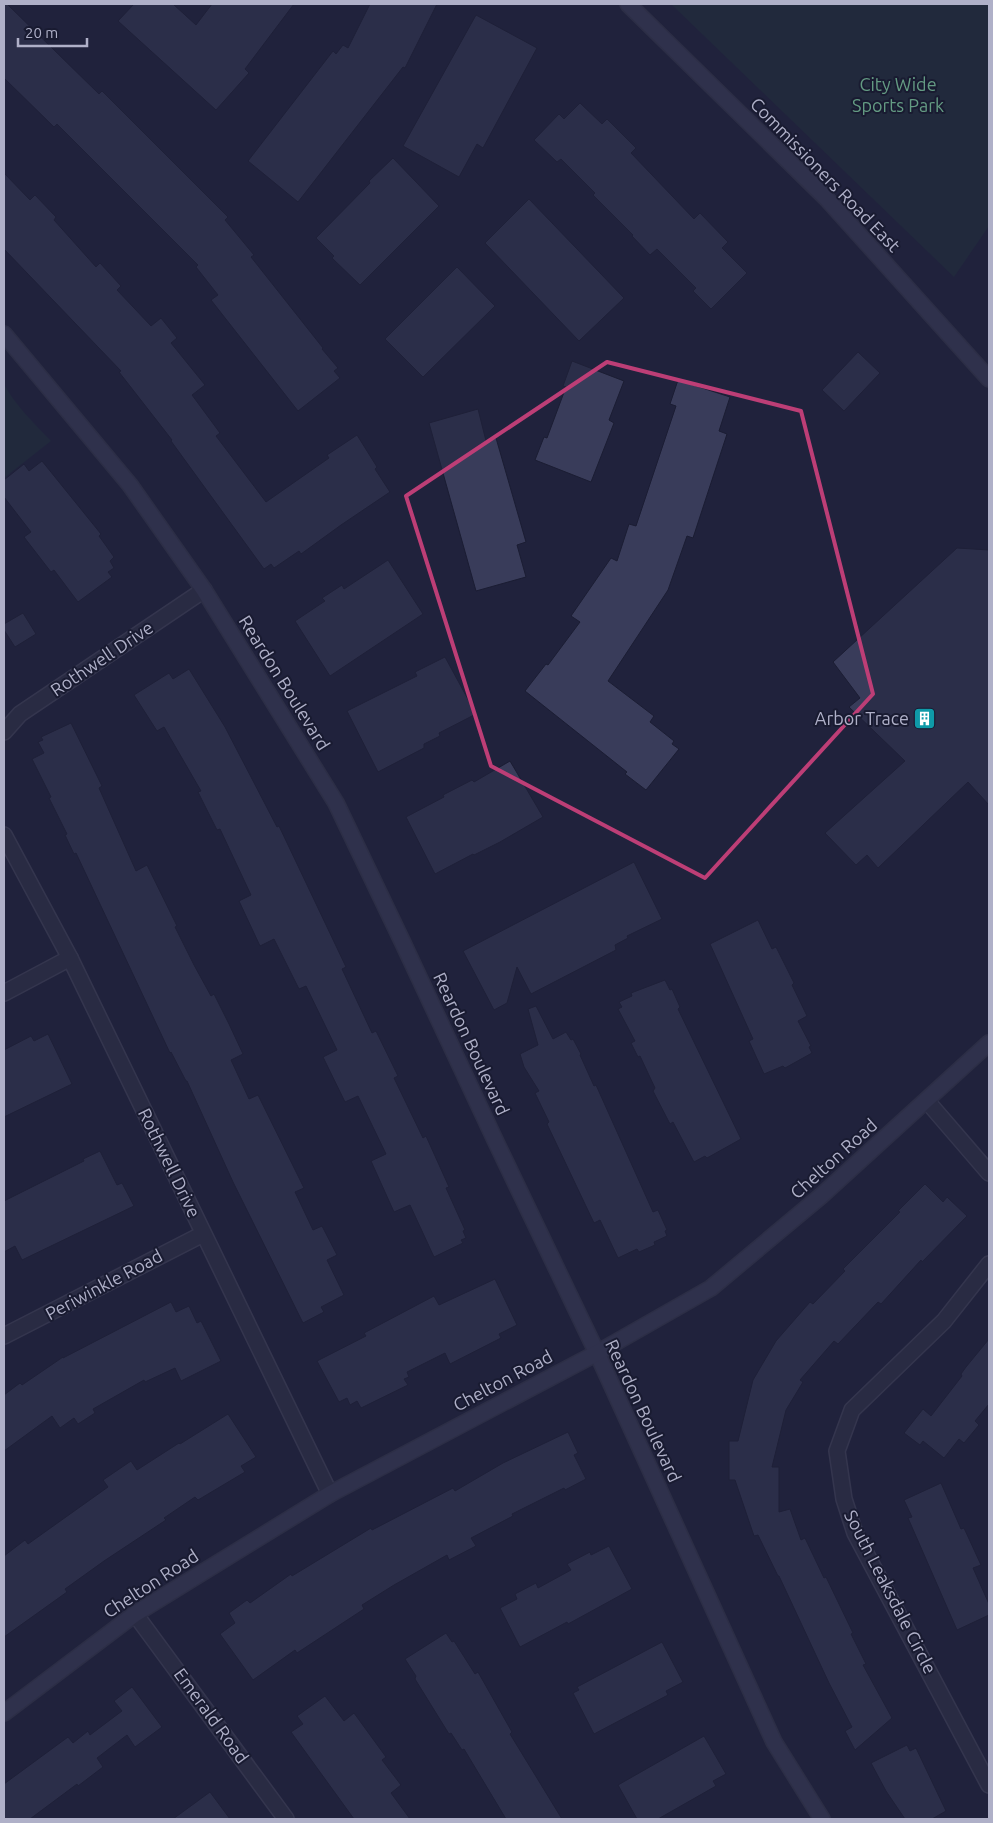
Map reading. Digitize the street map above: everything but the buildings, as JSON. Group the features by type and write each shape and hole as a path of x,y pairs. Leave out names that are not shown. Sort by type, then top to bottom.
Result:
{"street":[{"name":"Commissioners Road East","path":"628,4 826,198 989,379"},
{"name":"Reardon Boulevard","path":"4,334 130,485 204,590 336,803 596,1353 774,1742 822,1819"},
{"name":"Rothwell Drive","path":"4,732 20,714 204,590"},
{"name":"Rothwell Drive","path":"4,835 70,958 330,1494"},
{"path":"4,993 70,958"},
{"name":"Chelton Road","path":"4,1712 136,1614 330,1494 596,1353 711,1288 821,1196 989,1043"},
{"path":"927,1101 989,1173"},
{"name":"Periwinkle Road","path":"4,1336 203,1234"},
{"name":"South Leaksdale Circle","path":"989,1264 944,1321 852,1410 837,1451 844,1499 855,1533 989,1785"},
{"name":"Emerald Road","path":"136,1614 286,1819"}],"highlighted area":[{"path":"607,362 801,411 873,694 705,878 491,766 406,496"}],"green space":[{"name":"City Wide Sports Park","path":"671,4 989,4 989,226 954,277"},
{"path":"4,384 19,407 51,441 4,478"}],"place":[{"name":"Arbor Trace","path":"925,719"}]}
